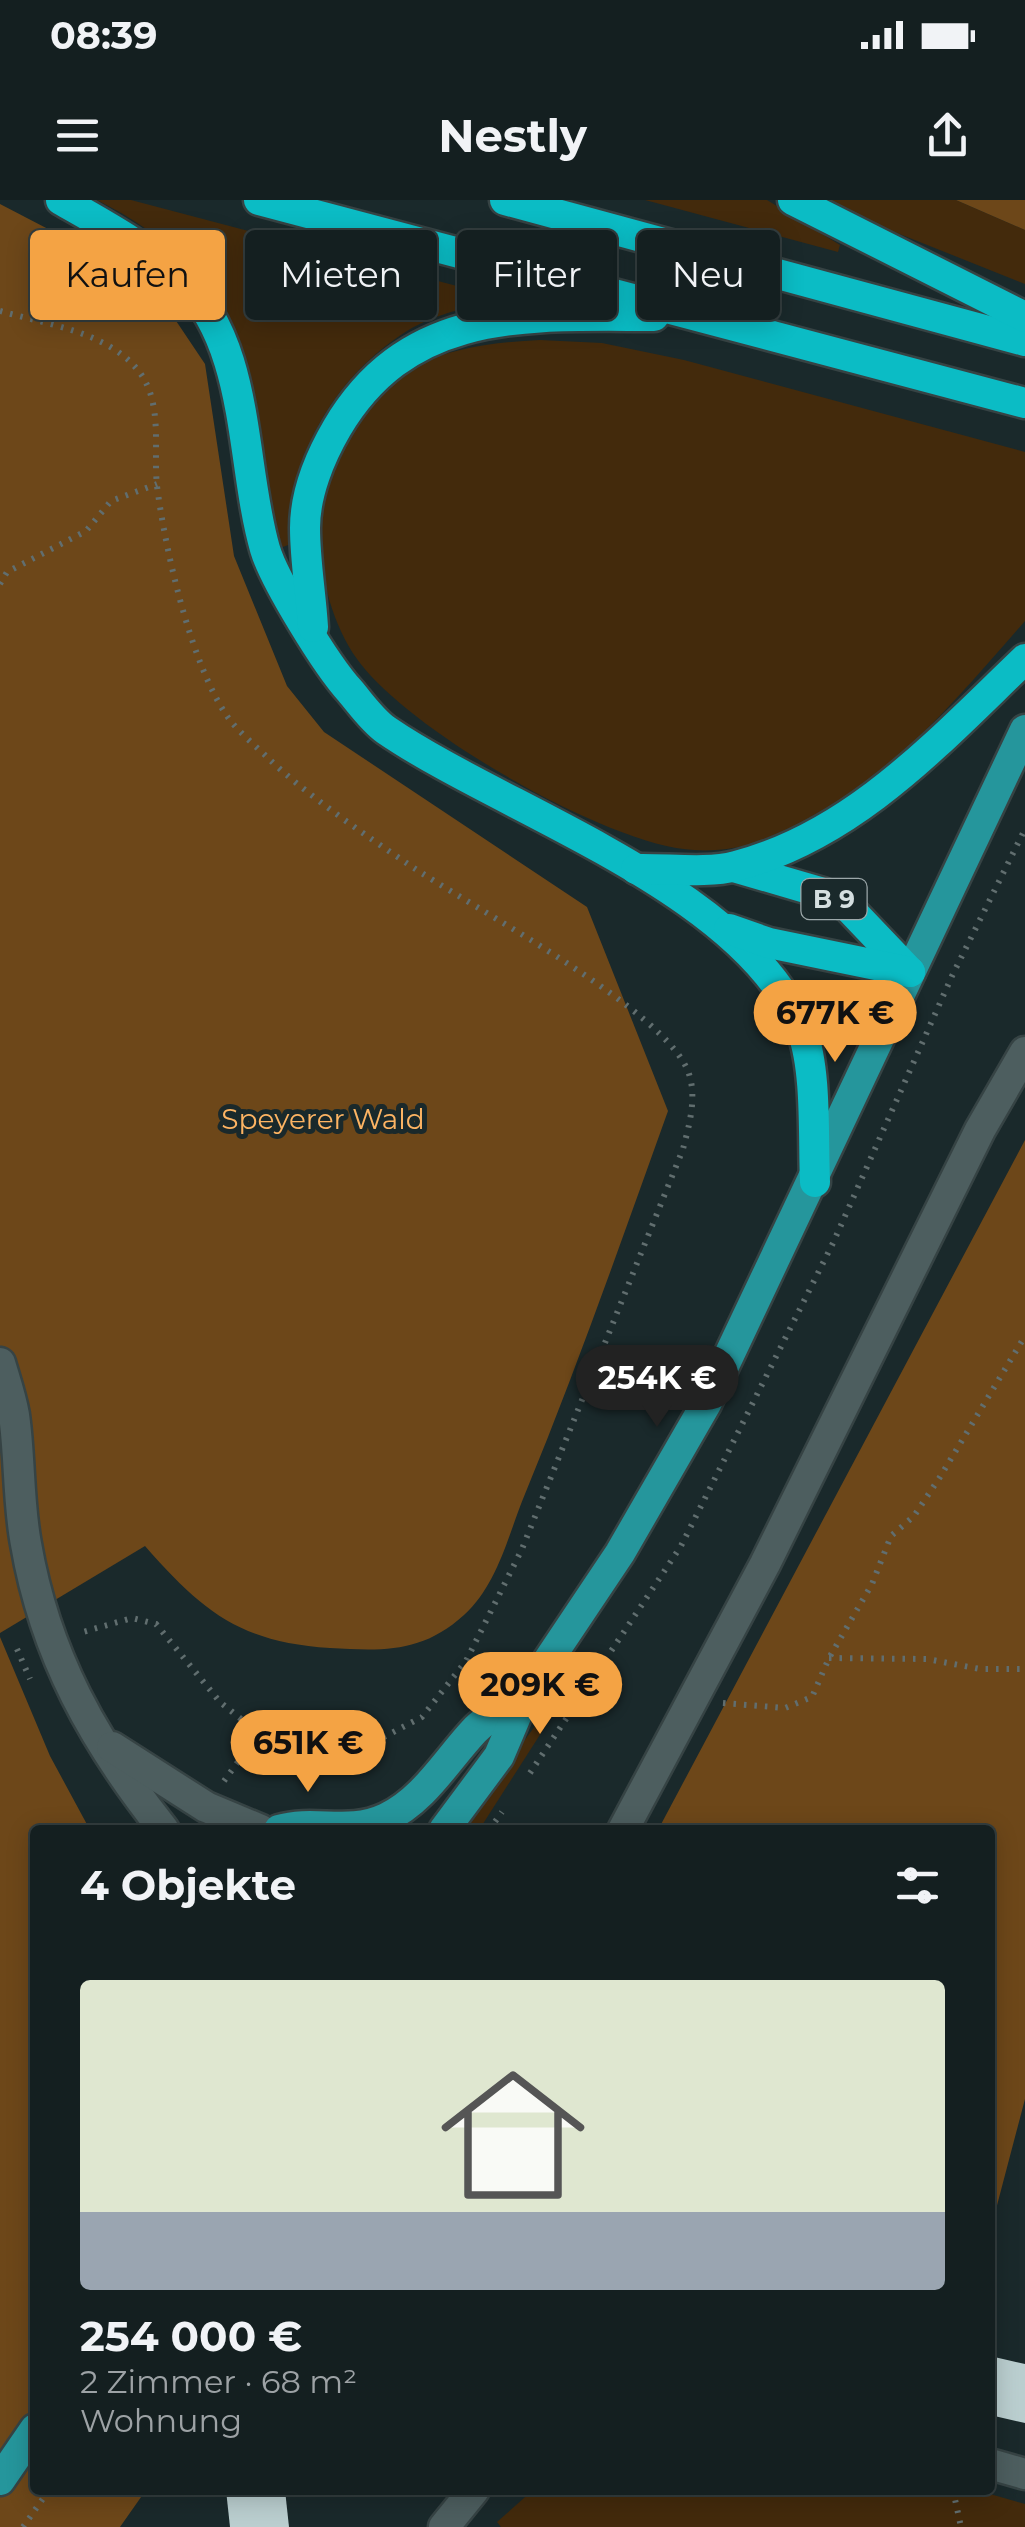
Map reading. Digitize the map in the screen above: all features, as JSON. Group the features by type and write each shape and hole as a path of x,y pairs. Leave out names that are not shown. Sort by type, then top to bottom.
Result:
{"highway":[{"path":"61,200 118,233 182,280 226,344 266,552 334,673 383,728 636,869 734,867 838,822 874,797 961,723 1025,658"},
{"path":"260,200 637,299"},
{"path":"505,200 1025,340"},
{"path":"793,200 1025,317"},
{"path":"314,640 304,525 320,456 358,392 404,352 456,329 528,316 637,315"},
{"path":"715,320 1025,403"},
{"name":"B 9","path":"734,867 805,887 848,907 910,972"},
{"name":"B 9","path":"636,869 716,925 771,977 789,1002 804,1036 815,1182"},
{"name":"B 9","path":"716,925 769,943 910,972"}],"main road":[{"path":"448,1825 499,1756 525,1695 620,1553 706,1404 815,1182 1025,730"},
{"path":"359,1825 386,1818 437,1778 476,1728 525,1695"},
{"path":"0,2480 30,2436"}],"street":[{"path":"626,1825 765,1564 980,1130 1025,1052"},
{"path":"0,1363 14,1412 25,1541 42,1620 98,1737 160,1825"},
{"path":"98,1737 206,1807 250,1825"},
{"path":"995,2465 1025,2474"},
{"path":"444,2527 470,2495"}],"path":[{"path":"0,311 113,347 139,372 156,417 157,484 174,575 200,658 227,716 272,762 406,863 633,1008 668,1038 690,1075 692,1112 683,1148 522,1549 466,1662 422,1717 361,1748 308,1751 272,1744 220,1702 156,1624 132,1618 96,1626 52,1644"},
{"path":"0,584 7,572 86,531 111,500 157,484"},
{"path":"692,1700 785,1708 812,1696 828,1658 872,1584 890,1536 914,1516 1025,1336"},
{"path":"828,1658 927,1659 980,1669 1025,1669"},
{"path":"24,2527 46,2495"},
{"path":"955,2495 961,2527"}],"shaded area":[{"path":"97,200 131,200 245,230 245,320 429,320 407,331 358,371 320,422 297,481 291,544 280,548 251,391 225,319 225,230 146,230"},
{"path":"645,200 767,200 840,245 838,252 780,236 780,230 756,230"},
{"path":"825,200 956,200 1025,230 1025,284 847,213"},
{"path":"437,281 457,286 457,310 437,317"},
{"path":"540,340 602,343 684,360 1025,452 1025,621 942,714 881,771 812,818 756,843 704,850 657,844 562,806 512,779 418,718 357,659 344,637 326,587 320,533 327,480 336,456 366,411 392,382 407,370 445,354 492,344"},
{"path":"572,1676 575,1680 482,1825 462,1825"},
{"path":"527,2495 994,2495 1025,2504 1025,2527 501,2527 497,2522"}],"green space":[{"path":"956,200 1025,200 1025,230"},
{"name":"Speyerer Wald","path":"0,204 50,230 30,230 30,320 175,320 205,364 234,556 287,686 324,732 587,907 668,1111 507,1542 494,1574 464,1615 433,1637 402,1647 330,1648 271,1639 226,1620 205,1606 145,1546 0,1633"},
{"path":"1025,1140 1025,2099 995,2213 995,1825 661,1825"},
{"path":"0,1637 50,1756 87,1825 30,1825 30,2495 142,2495 120,2527 0,2527"}],"building":[{"path":"995,2357 1025,2364 1025,2423 995,2416"},
{"path":"227,2495 286,2495 289,2527 230,2527"}]}
